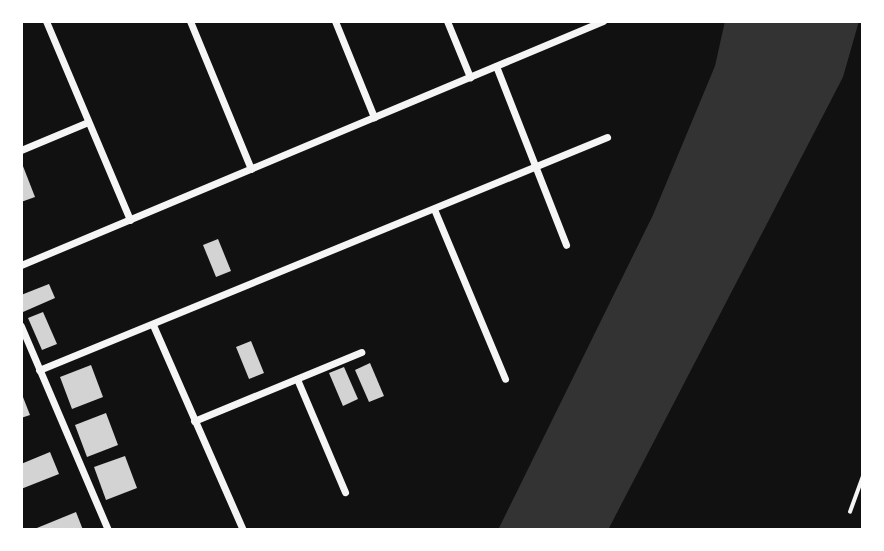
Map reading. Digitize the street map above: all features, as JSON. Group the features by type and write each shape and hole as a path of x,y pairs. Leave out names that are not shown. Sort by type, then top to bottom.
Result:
{"street":[{"path":"46,21 86,123 130,220"},
{"path":"190,21 251,169"},
{"path":"335,21 374,117"},
{"path":"447,21 470,77"},
{"path":"21,265 496,66 592,23 603,21"},
{"path":"496,66 566,245"},
{"path":"21,150 86,123"},
{"path":"40,370 607,138"},
{"path":"435,209 505,379"},
{"path":"153,324 242,528 232,530"},
{"path":"21,326 108,530"},
{"path":"194,421 360,352"},
{"path":"298,379 345,492"}],"lane":[{"path":"850,512 863,476"}],"shaded area":[{"path":"725,21 859,21 843,77 608,530 498,530 653,215 715,66"}],"building":[{"path":"21,161 35,197 21,202"},
{"path":"218,239 231,271 216,277 203,245"},
{"path":"49,284 55,298 23,312 21,295"},
{"path":"43,312 57,344 42,350 28,318"},
{"path":"251,341 264,373 249,379 236,347"},
{"path":"370,363 384,396 369,402 355,370"},
{"path":"91,365 103,397 72,409 60,377"},
{"path":"344,367 358,399 343,406 329,373"},
{"path":"21,392 30,415 21,418"},
{"path":"106,413 118,445 87,457 75,425"},
{"path":"50,452 59,474 21,489 21,464"},
{"path":"125,456 137,488 106,500 94,467"},
{"path":"76,512 83,530 32,530"}]}
